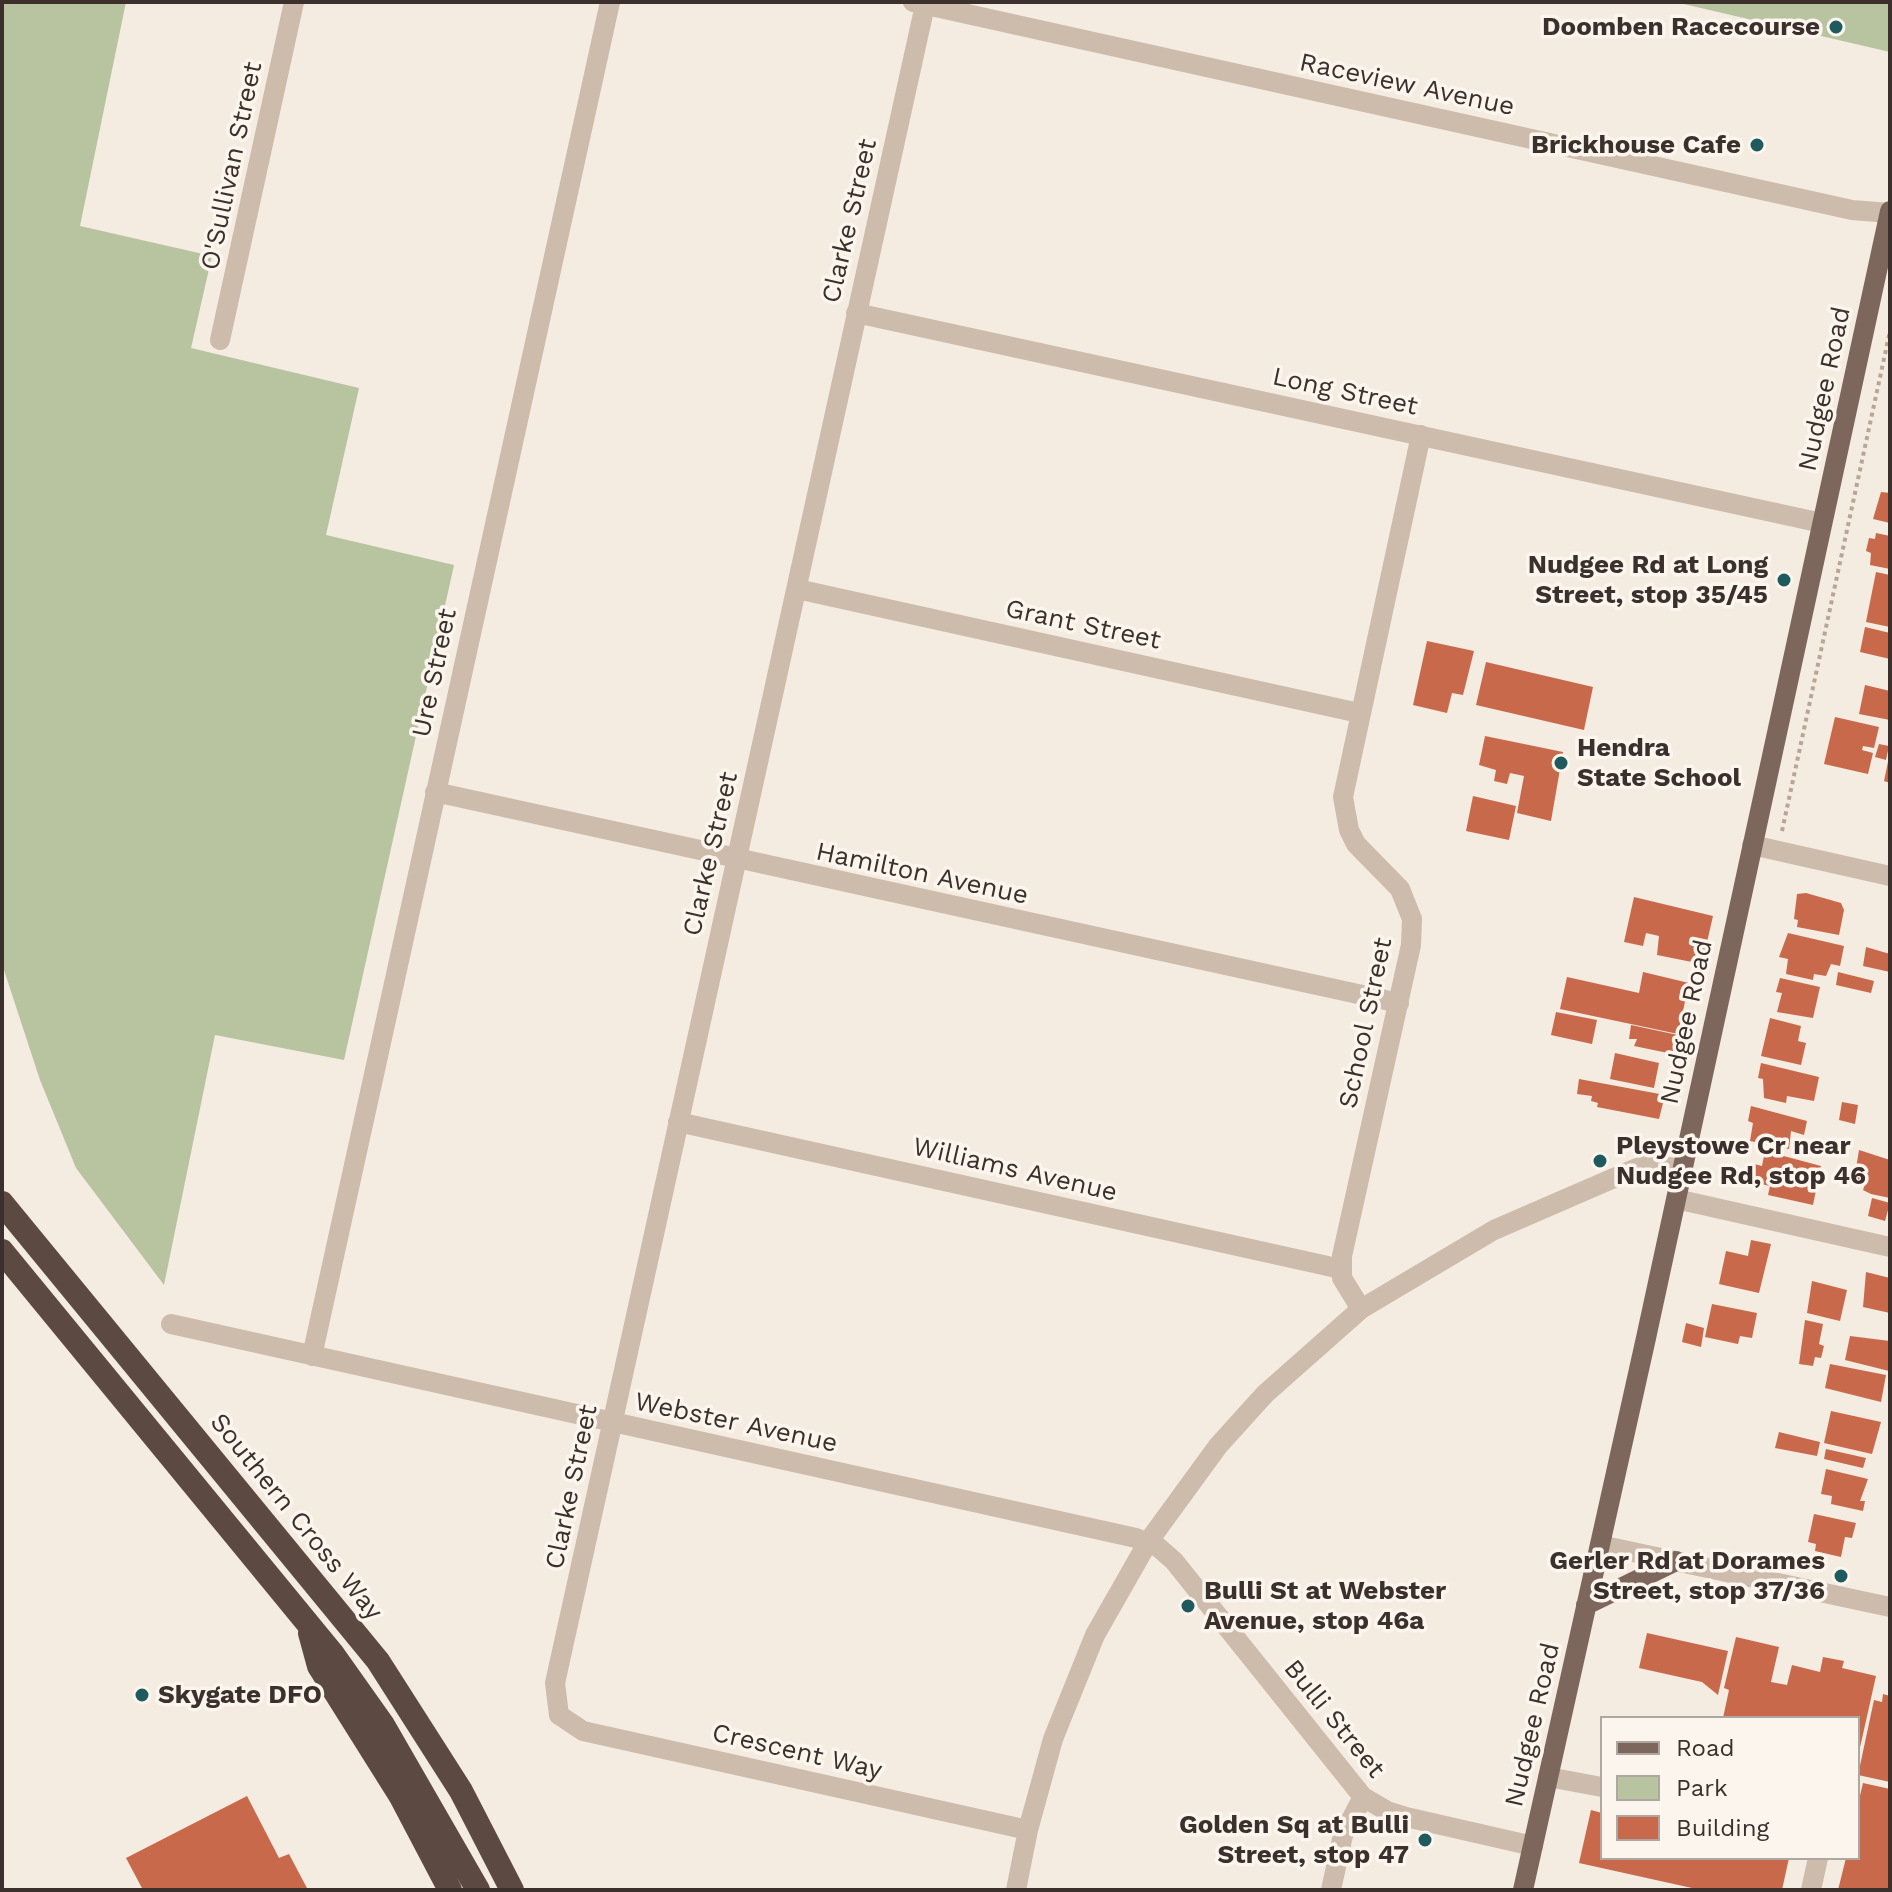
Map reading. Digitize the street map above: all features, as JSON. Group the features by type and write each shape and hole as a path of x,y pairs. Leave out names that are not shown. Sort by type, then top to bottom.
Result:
{"highway":[{"name":"Southern Cross Way","path":"2,1203 378,1661 461,1791 512,1890"},
{"path":"2,1251 307,1623 383,1725 478,1890"},
{"path":"307,1623 319,1666 400,1795 450,1890"}],"main road":[{"name":"Nudgee Road","path":"1523,1890 1890,212"},
{"path":"1586,1605 1676,1561"}],"street":[{"name":"O'Sullivan Street","path":"220,340 294,2"},
{"name":"Ure Street","path":"312,1356 610,2"},
{"name":"Raceview Avenue","path":"919,3 1852,210 1890,212"},
{"name":"Clarke Street","path":"559,1715 555,1683 797,589 919,3"},
{"name":"Long Street","path":"856,313 1822,523"},
{"name":"School Street","path":"1341,1269 1412,931 1409,906 1396,884 1356,844 1344,814 1345,779 1421,435"},
{"name":"Grant Street","path":"797,589 1359,713"},
{"name":"Hamilton Avenue","path":"435,792 1399,1003"},
{"path":"1752,845 1890,876"},
{"name":"Williams Avenue","path":"678,1122 1341,1269"},
{"path":"1016,1890 1028,1830 1053,1739 1077,1675 1109,1610 1148,1542 1218,1446 1265,1394 1361,1309 1494,1230 1564,1197 1651,1164 1682,1169"},
{"path":"1676,1199 1890,1247"},
{"path":"1341,1269 1347,1290 1361,1309"},
{"name":"Webster Avenue","path":"171,1324 1148,1542"},
{"name":"Bulli Street","path":"1148,1542 1174,1561 1363,1797 1406,1817 1533,1846"},
{"path":"1600,1545 1889,1603"},
{"name":"Crescent Way","path":"559,1715 583,1731 1028,1830"},
{"path":"1548,1777 1600,1787"},
{"path":"1331,1890 1343,1835 1363,1797"},
{"path":"1811,1890 1818,1860"}],"path":[{"path":"1782,831 1890,331"}],"green space":[{"path":"2,2 126,2 80,226 212,256 191,348 359,388 326,535 454,565 344,1060 215,1035 164,1285 76,1168 40,1080 2,964"},
{"name":"Doomben Racecourse","path":"1675,2 1890,2 1890,52"}],"building":[{"path":"1881,492 1890,493 1890,523 1873,519"},
{"path":"1876,533 1890,536 1890,569 1870,565 1871,553 1866,551 1869,538 1875,539"},
{"path":"1876,572 1890,575 1890,627 1866,622"},
{"path":"1865,627 1890,633 1890,659 1860,652"},
{"path":"1427,641 1474,651 1463,695 1452,693 1447,713 1413,705"},
{"path":"1486,662 1593,687 1584,730 1476,705"},
{"path":"1865,685 1890,691 1890,720 1859,714"},
{"path":"1835,717 1879,727 1874,748 1863,746 1862,750 1873,753 1868,774 1824,764"},
{"path":"1485,736 1563,752 1551,821 1517,813 1524,776 1510,773 1507,784 1494,781 1496,770 1479,765"},
{"path":"1879,744 1889,746 1886,760 1875,757"},
{"path":"1890,758 1890,783 1884,781"},
{"path":"1473,796 1516,806 1509,840 1466,831"},
{"path":"1806,893 1841,903 1844,910 1839,935 1797,927 1798,920 1794,919 1797,894"},
{"path":"1634,897 1713,916 1702,964 1657,955 1659,936 1646,933 1643,946 1624,942"},
{"path":"1788,933 1844,946 1840,966 1831,964 1826,976 1814,974 1813,980 1786,974 1788,959 1779,957"},
{"path":"1866,947 1890,954 1890,972 1863,966"},
{"path":"1643,972 1689,983 1678,1034 1560,1009 1567,977 1639,993"},
{"path":"1838,972 1874,981 1871,993 1836,985"},
{"path":"1780,978 1820,987 1813,1018 1777,1012 1782,993 1776,992"},
{"path":"1556,1012 1597,1020 1592,1044 1551,1035"},
{"path":"1770,1018 1801,1026 1798,1041 1806,1043 1801,1065 1761,1056"},
{"path":"1631,1025 1678,1035 1673,1054 1634,1046 1637,1039 1629,1039"},
{"path":"1615,1053 1659,1063 1654,1088 1610,1079"},
{"path":"1761,1063 1819,1077 1814,1101 1787,1096 1786,1103 1764,1098 1763,1079 1758,1078"},
{"path":"1579,1079 1665,1095 1659,1119 1597,1107 1598,1103 1591,1101 1592,1096 1577,1094"},
{"path":"1842,1102 1858,1105 1855,1124 1839,1120"},
{"path":"1751,1106 1807,1121 1804,1135 1791,1131 1789,1149 1750,1141 1753,1123 1748,1121"},
{"path":"1859,1150 1890,1160 1890,1198 1871,1194 1863,1190 1865,1184 1854,1181"},
{"path":"1765,1151 1821,1166 1813,1205 1768,1195 1770,1186 1752,1182 1754,1164 1762,1166"},
{"path":"1872,1198 1890,1203 1885,1221 1868,1216"},
{"path":"1751,1240 1771,1244 1759,1293 1719,1284 1726,1251 1748,1256"},
{"path":"1866,1272 1890,1278 1890,1313 1863,1307"},
{"path":"1812,1281 1847,1290 1840,1321 1807,1313"},
{"path":"1712,1304 1757,1313 1752,1338 1740,1336 1738,1344 1705,1337"},
{"path":"1805,1320 1823,1324 1819,1344 1824,1346 1821,1358 1815,1357 1813,1366 1799,1364"},
{"path":"1686,1323 1704,1328 1701,1347 1682,1342"},
{"path":"1850,1336 1890,1341 1889,1371 1845,1360"},
{"path":"1830,1364 1886,1375 1881,1402 1825,1388"},
{"path":"1831,1411 1881,1422 1872,1454 1824,1443"},
{"path":"1779,1432 1820,1442 1817,1456 1775,1448"},
{"path":"1826,1449 1866,1458 1863,1468 1824,1459"},
{"path":"1826,1469 1868,1479 1860,1501 1865,1501 1863,1511 1831,1504 1832,1496 1821,1494"},
{"path":"1814,1514 1856,1523 1852,1538 1845,1537 1841,1557 1815,1551 1816,1544 1808,1542"},
{"path":"1647,1633 1728,1651 1718,1695 1702,1682 1639,1668"},
{"path":"1736,1637 1779,1647 1771,1682 1787,1685 1792,1665 1820,1672 1823,1657 1844,1661 1842,1668 1876,1676 1860,1748 1860,1716 1723,1716 1729,1690 1724,1688"},
{"path":"1883,1694 1890,1696 1890,1782 1860,1775 1874,1700 1882,1702"},
{"path":"1863,1783 1890,1789 1890,1890 1838,1890 1846,1860 1860,1860 1860,1796"},
{"path":"247,1796 279,1858 289,1854 308,1890 143,1890 126,1858"},
{"path":"1591,1810 1600,1812 1600,1860 1789,1860 1782,1890 1701,1890 1579,1863"}],"place":[{"name":"Doomben Racecourse","path":"1836,27"},
{"name":"Brickhouse Cafe","path":"1757,145"},
{"name":"Nudgee Rd at Long Street, stop 35/45","path":"1784,580"},
{"name":"Hendra State School","path":"1561,763"},
{"name":"Pleystowe Cr near Nudgee Rd, stop 46","path":"1600,1161"},
{"name":"Gerler Rd at Dorames Street, stop 37/36","path":"1841,1576"},
{"name":"Bulli St at Webster Avenue, stop 46a","path":"1188,1606"},
{"name":"Skygate DFO","path":"142,1695"},
{"name":"Golden Sq at Bulli Street, stop 47","path":"1425,1840"}]}
